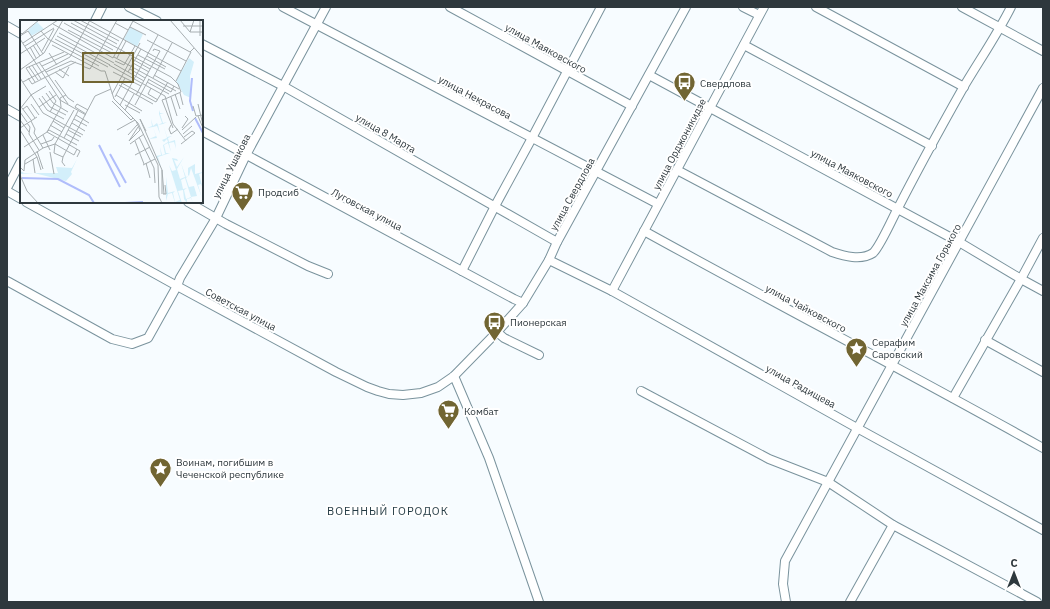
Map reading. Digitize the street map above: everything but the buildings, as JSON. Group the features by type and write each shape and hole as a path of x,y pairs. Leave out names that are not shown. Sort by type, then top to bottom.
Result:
{"street":[{"path":"96,20 102,7"},
{"path":"129,7 155,20"},
{"name":"улица Некрасова","path":"284,7 658,204"},
{"name":"улица Ушакова","path":"7,281 112,339 132,344 148,338 180,278 216,218 246,155 326,7"},
{"name":"улица Маяковского","path":"450,7 632,106"},
{"path":"462,271 601,7"},
{"name":"улица Свердлова","path":"454,376 523,303 549,260 557,242 686,7"},
{"path":"743,7 759,15"},
{"name":"улица Орджоникидзе","path":"612,291 764,7"},
{"path":"816,7 964,87"},
{"path":"962,7 1043,51"},
{"path":"677,170 832,252 855,257 873,253 964,87 1001,28 1011,7"},
{"path":"7,26 20,33"},
{"name":"улица 8 Марта","path":"203,45 284,86 557,242"},
{"path":"744,45 932,146"},
{"name":"улица Маяковского","path":"649,75 897,208 1043,291"},
{"name":"улица Максима Горького","path":"786,602 783,584 785,561 1043,88"},
{"path":"7,109 20,116"},
{"name":"Луговская улица","path":"203,132 523,303"},
{"path":"7,188 20,163"},
{"path":"7,191 20,198"},
{"name":"Советская улица","path":"28,203 177,286 366,387 389,394 403,395 421,393 438,387 454,376"},
{"path":"190,203 308,266 328,274"},
{"name":"улица Чайковского","path":"644,231 1043,448"},
{"path":"953,398 1043,238"},
{"name":"улица Радищева","path":"549,260 612,291 1043,530"},
{"path":"497,332 504,338 539,355"},
{"path":"985,340 1043,372"},
{"path":"454,376 489,458 538,602"},
{"path":"640,391 769,459 828,482 893,525 1037,602"},
{"path":"850,602 893,525"}],"place":[{"name":"Свердлова","path":"685,102"},
{"name":"Продсиб","path":"243,212"},
{"name":"Пионерская","path":"495,342"},
{"name":"Серафим Саровский","path":"857,368"},
{"name":"Комбат","path":"448,430"},
{"name":"Воинам, погибшим в Чеченской республике","path":"160,488"}],"district":[{"name":"ВОЕННЫЙ ГОРОДОК","path":"388,511"}]}
